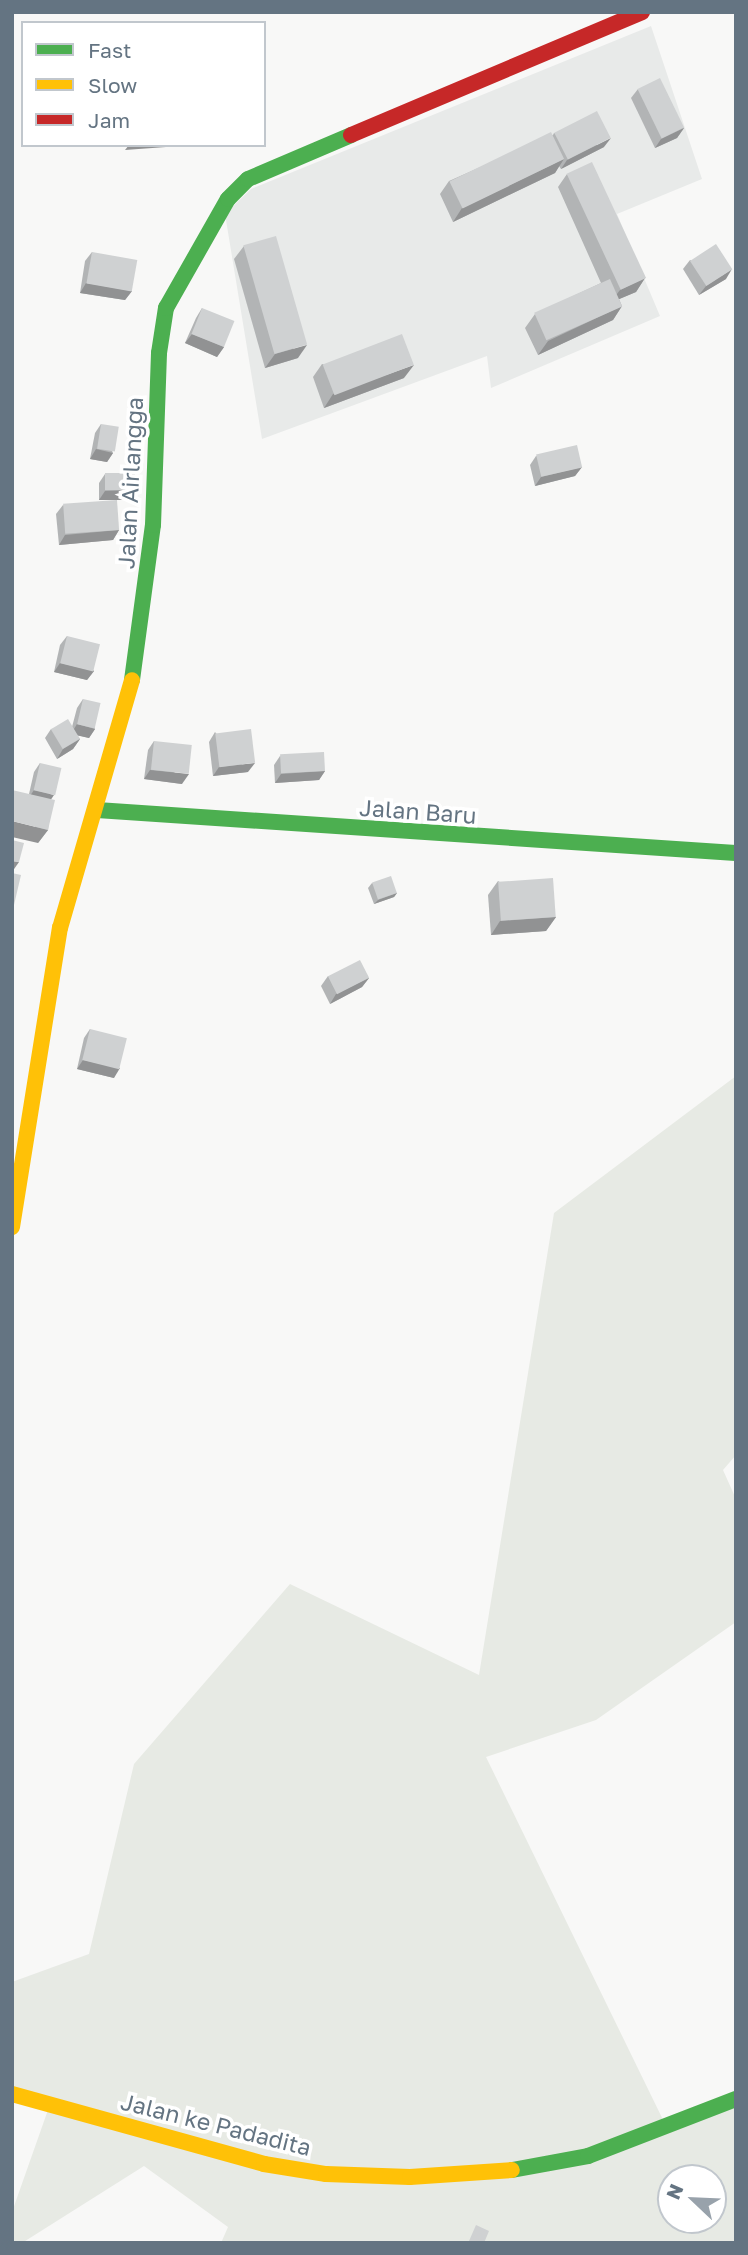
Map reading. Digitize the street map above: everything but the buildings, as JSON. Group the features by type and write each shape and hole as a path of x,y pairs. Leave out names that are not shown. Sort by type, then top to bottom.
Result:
{"street":[{"name":"Jalan Airlangga","path":"12,1227 51,974 69,894 97,810 137,661 153,525 160,332 170,299 228,199 248,179 292,157 642,12"},
{"name":"Jalan Baru","path":"97,810 736,853"},
{"name":"Jalan ke Padadita","path":"12,2094 264,2164 326,2174 410,2177 487,2174 588,2156 736,2099"}],"shaded area":[{"path":"651,26 702,179 617,214 660,316 491,388 487,356 262,439 225,214 251,189"},
{"path":"736,1076 736,1455 723,1470 736,1499 736,1622 596,1720 486,1757 668,2130 736,2107 736,2243 221,2243 228,2227 144,2166 22,2243 12,2243 12,2212 49,2107 12,2102 12,1982 89,1954 134,1764 290,1584 479,1675 554,1213"}],"traffic: fast":[{"path":"132,680 153,525 159,353 166,308 228,199 248,179 351,135"},
{"path":"97,810 736,853"},
{"path":"512,2170 588,2156 736,2099"}],"traffic: slow":[{"path":"12,1227 60,928 132,680"},
{"path":"12,2094 264,2164 326,2174 410,2177 512,2170"}],"traffic: jam":[{"path":"351,135 642,12"}]}
